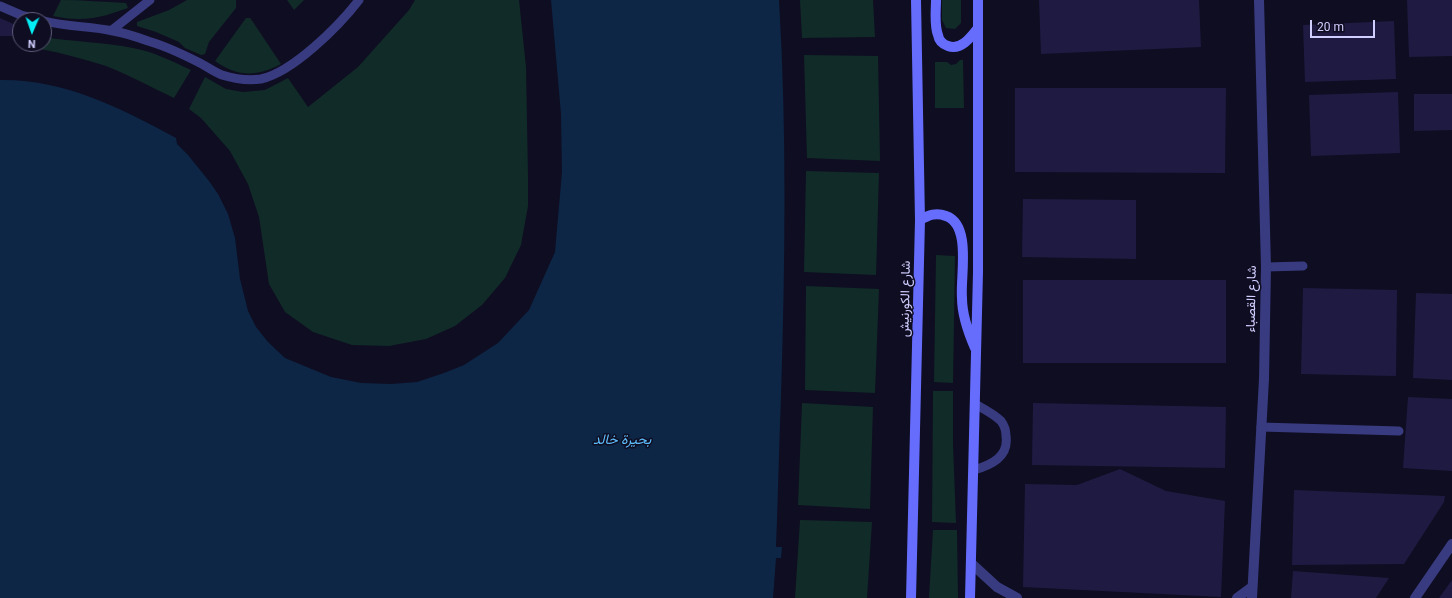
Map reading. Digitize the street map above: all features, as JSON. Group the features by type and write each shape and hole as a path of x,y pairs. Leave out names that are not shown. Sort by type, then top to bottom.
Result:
{"main road":[{"name":"شارع الكورنيش","path":"912,598 920,220 916,0"},
{"path":"936,0 937,33 939,40 944,45 951,48 957,47 970,38 978,28"},
{"path":"970,598 972,564 979,200 978,0"},
{"path":"920,220 934,214 942,214 955,221 959,228 962,244 962,299 964,318 976,352"}],"street":[{"name":"شارع القصباء","path":"1252,598 1264,379 1266,267 1259,0"},
{"path":"1415,598 1452,544"},
{"path":"972,564 997,586 1016,598"},
{"path":"1237,598 1252,587"}],"lane":[{"path":"112,30 150,0"},
{"path":"52,22 78,27 112,30 140,38 179,52 221,74 241,80 251,80 272,76 290,66 314,47 336,26 359,0"},
{"path":"0,6 14,12"},
{"path":"1266,267 1303,266"},
{"path":"974,470 993,463 1000,457 1005,449 1007,440 1006,431 1002,423 988,411 975,404"},
{"path":"1261,427 1399,432"}],"green space":[{"path":"61,0 126,3 128,8 107,15 87,19 73,19 53,16"},
{"path":"187,0 236,0 236,8 209,42 205,54 201,55 185,48 179,42 137,26 137,22 169,10"},
{"path":"287,0 304,0 294,10"},
{"path":"415,0 519,0 526,67 528,176 528,206 521,245 505,278 482,305 455,326 426,339 389,346 352,345 313,332 285,312 269,284 259,217 248,184 230,151 201,118 189,109 205,77 226,89 243,92 265,90 288,78 308,107 358,67 409,10"},
{"path":"800,0 873,0 875,37 802,38"},
{"path":"942,0 961,0 961,23 955,29 946,28 942,20"},
{"path":"246,18 250,18 281,64 264,71 247,73 231,70 215,61"},
{"path":"52,38 111,44 148,52 191,70 174,98 106,66 52,51"},
{"path":"804,55 878,56 880,161 807,158"},
{"path":"960,60 963,60 964,108 935,108 935,62 947,62 951,65 956,64"},
{"path":"806,171 879,173 876,275 804,272"},
{"path":"936,255 955,256 953,383 934,382"},
{"path":"806,286 879,289 875,393 805,390"},
{"path":"933,391 953,391 953,444 956,523 932,522"},
{"path":"802,403 873,407 870,509 798,505"},
{"path":"800,520 872,522 867,598 795,598"},
{"path":"933,530 957,530 958,598 929,598"}],"water":[{"name":"بحيرة خالد","path":"551,0 779,0 782,50 784,148 784,248 776,547 782,547 781,558 776,558 773,598 0,598 0,80 47,84 91,97 134,116 176,138 177,144 188,155 218,194 228,214 235,238 240,279 248,311 256,327 268,342 285,358 331,377 361,383 391,384 417,382 464,365 498,343 529,310 555,252 562,172 561,114"}],"building":[{"path":"1039,0 1199,0 1201,47 1041,54"},
{"path":"1407,0 1452,0 1452,56 1409,57"},
{"path":"0,18 12,23 12,36 0,36"},
{"path":"1394,21 1396,79 1305,82 1303,25"},
{"path":"1015,88 1226,88 1225,173 1015,172"},
{"path":"1398,92 1400,153 1311,156 1309,95"},
{"path":"1414,94 1452,94 1452,130 1414,131"},
{"path":"1023,199 1136,200 1136,259 1022,257"},
{"path":"1023,280 1226,280 1226,363 1023,363"},
{"path":"1303,288 1397,290 1396,376 1301,374"},
{"path":"1416,293 1452,294 1452,380 1413,378"},
{"path":"1408,397 1452,399 1452,471 1403,468"},
{"path":"1033,403 1226,407 1225,468 1032,465"},
{"path":"1120,469 1166,491 1225,501 1221,597 1023,587 1025,484 1077,485"},
{"path":"1294,490 1445,496 1444,502 1404,564 1292,565"},
{"path":"1293,571 1389,578 1376,598 1291,598"},
{"path":"1452,580 1452,598 1439,598"}]}
